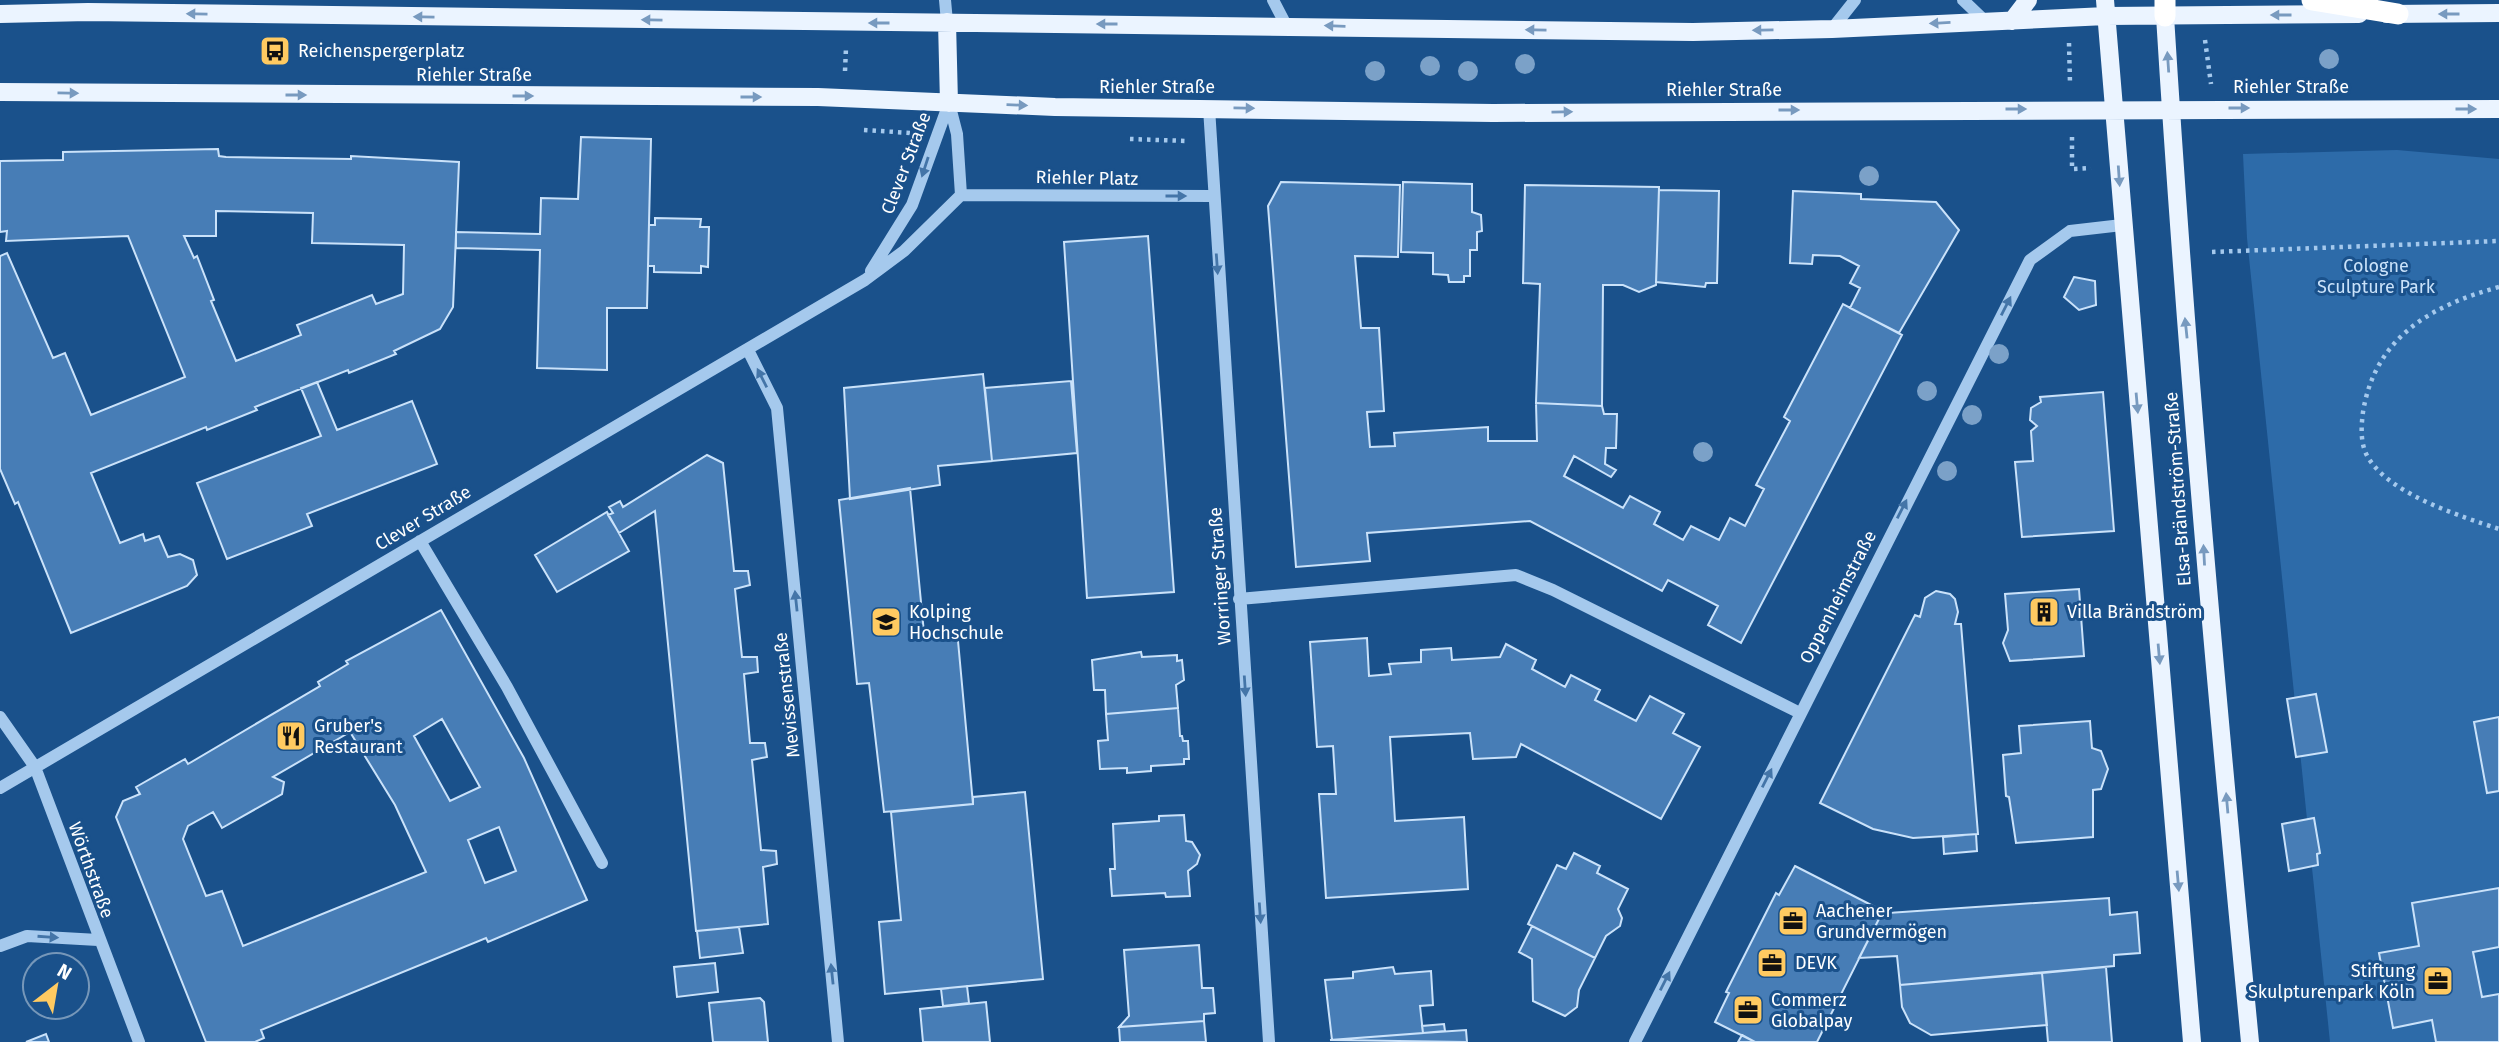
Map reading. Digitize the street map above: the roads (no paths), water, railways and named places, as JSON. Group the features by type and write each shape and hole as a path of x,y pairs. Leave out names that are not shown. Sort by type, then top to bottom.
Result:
{"highway":[{"path":"2312,0 2398,14"}],"main road":[{"path":"2012,21 2028,0"},
{"path":"0,15 88,12 1679,32 2012,21 2105,8 2165,8 2202,16 2499,13"},
{"name":"Elsa-Brändström-Straße","path":"2105,8 2192,1042"},
{"name":"Elsa-Brändström-Straße","path":"2165,8 2179,255 2196,423 2209,623 2250,1042"},
{"path":"947,22 949,103"},
{"name":"Riehler Straße","path":"0,92 818,97 1055,107 1493,113 2112,108 2499,109"}],"street":[{"path":"945,0 947,22"},
{"path":"1273,0 1286,25"},
{"path":"1832,29 1855,0"},
{"path":"1963,0 1985,21"},
{"name":"Clever Straße","path":"0,788 865,280 904,251 961,195 957,134 949,103"},
{"name":"Clever Straße","path":"865,280 912,205 949,103"},
{"name":"Worringer Straße","path":"1209,108 1212,196 1269,1042"},
{"name":"Riehler Platz","path":"961,195 1212,196"},
{"name":"Oppenheimstraße","path":"1635,1042 2030,260 2070,231 2122,225"},
{"name":"Mevissenstraße","path":"748,350 777,408 838,1042"},
{"path":"420,541 507,688 602,863"},
{"path":"1239,599 1516,575 1553,590 1800,713"},
{"name":"Wörthstraße","path":"0,717 35,768 98,940 139,1042"},
{"path":"0,946 27,936 98,940"}],"place":[{"name":"Reichenspergerplatz","path":"275,51"},
{"name":"Villa Brändström","path":"2044,612"},
{"name":"Kolping Hochschule","path":"886,622"},
{"name":"Gruber's Restaurant","path":"291,736"},
{"name":"Aachener Grundvermögen","path":"1793,921"},
{"name":"DEVK","path":"1772,963"},
{"name":"Stiftung Skulpturenpark Köln","path":"2438,981"},
{"name":"Commerz Globalpay","path":"1748,1010"}],"park label":[{"name":"Cologne Sculpture Park","path":"2376,276"}]}
